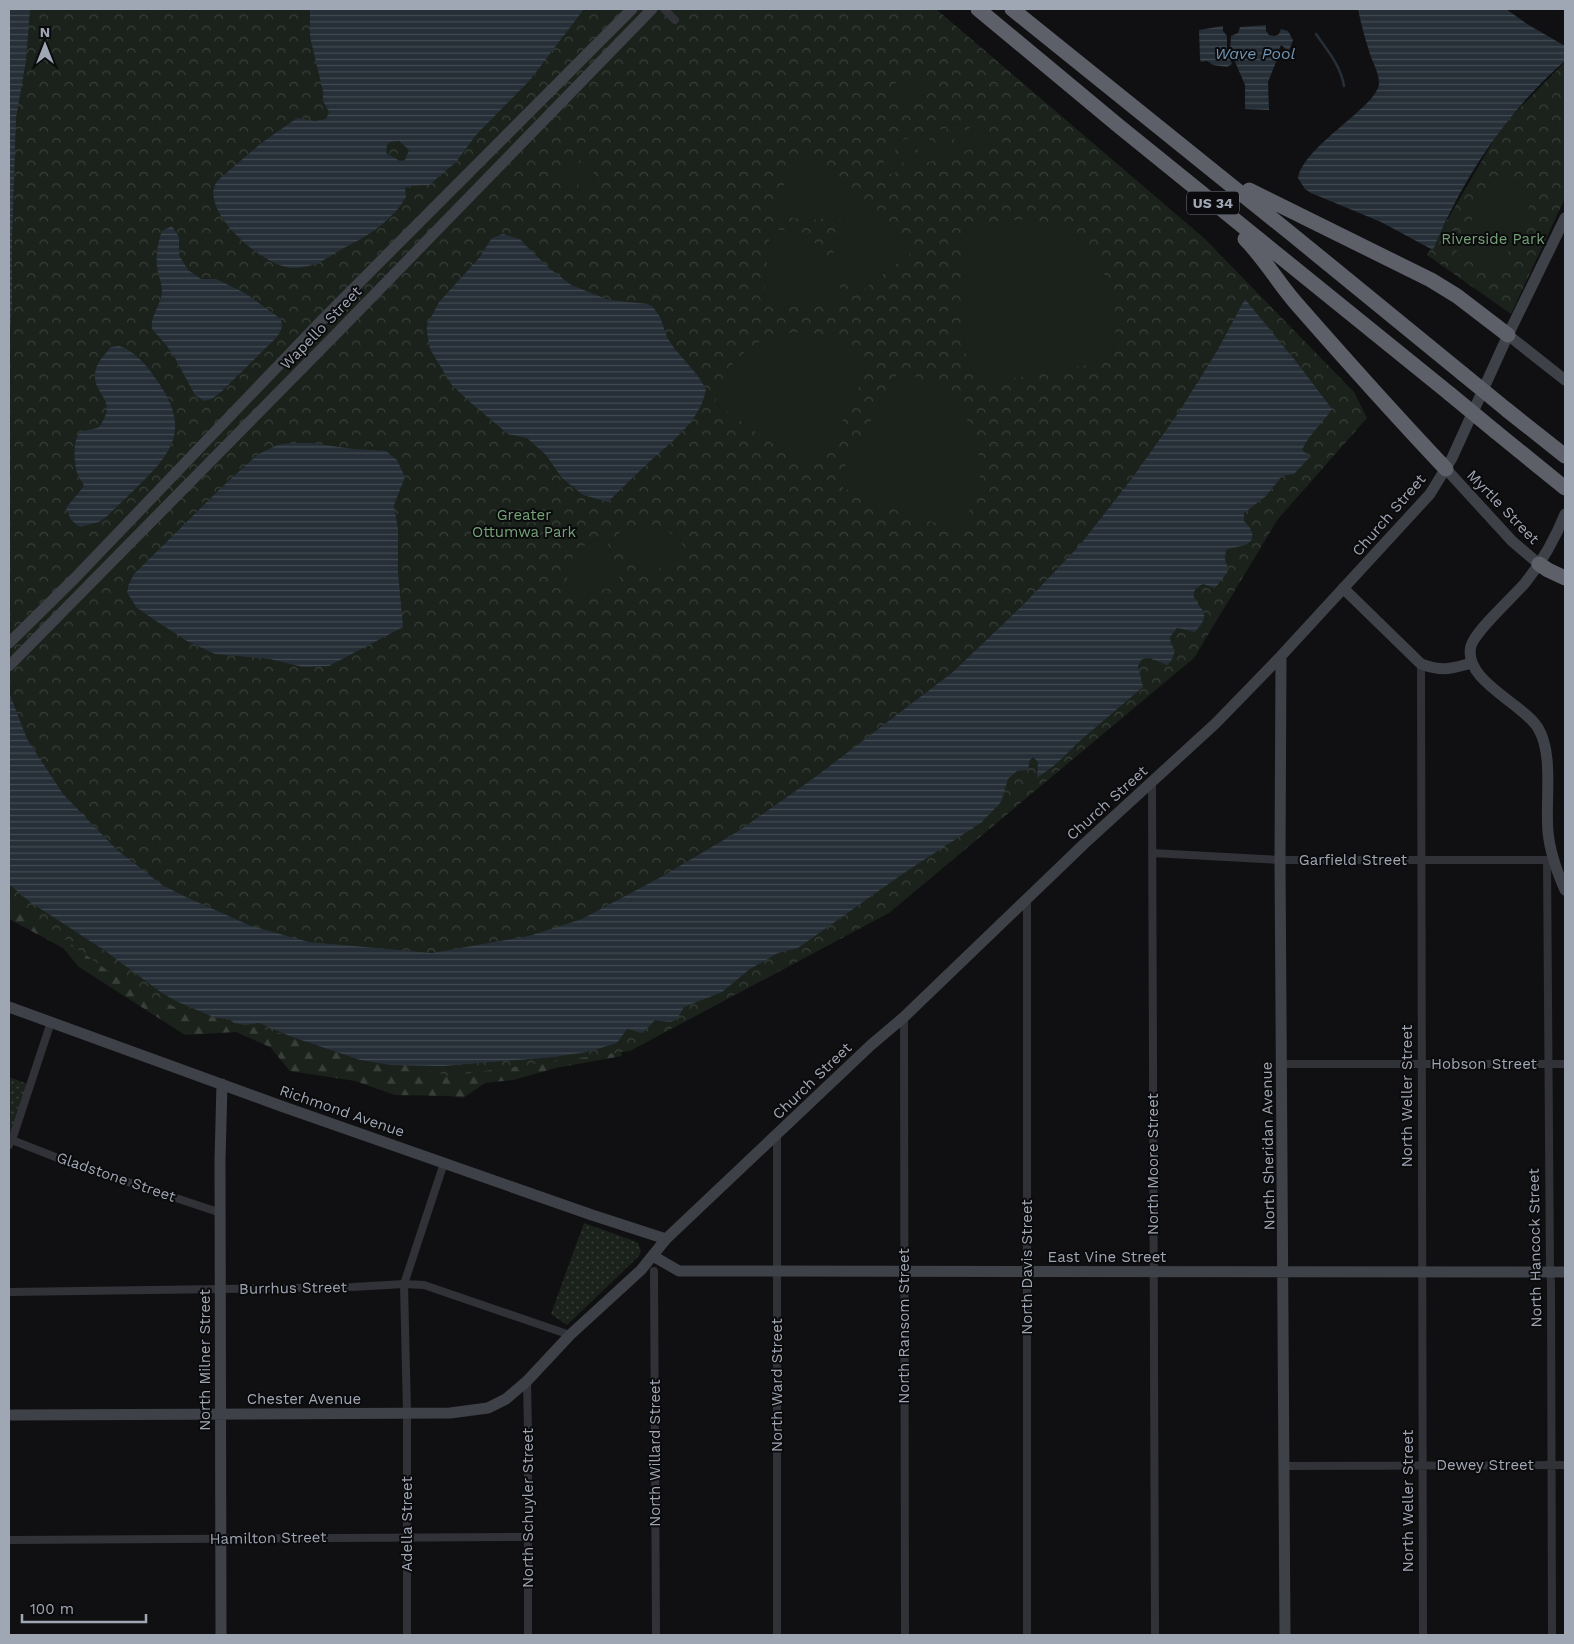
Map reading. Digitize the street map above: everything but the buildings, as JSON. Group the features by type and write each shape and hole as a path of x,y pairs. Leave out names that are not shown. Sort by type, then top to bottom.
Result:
{"highway":[{"name":"US 34","path":"978,9 1187,182 1565,488"},
{"name":"US 34","path":"1012,9 1561,453"},
{"path":"1208,167 1265,199 1431,280 1457,296 1508,335"},
{"path":"1187,182 1258,252 1288,293 1323,334 1392,412 1446,469"},
{"path":"1539,564 1565,578"}],"main road":[{"name":"Wapello Street","path":"9,643 75,578 328,314 632,9"},
{"name":"Wapello Street","path":"9,666 652,9"},
{"name":"Church Street","path":"570,1335 641,1270 666,1239 904,1017 1084,844 1216,723 1430,494 1452,458 1508,335 1565,218"},
{"path":"1508,335 1565,380"},
{"name":"Myrtle Street","path":"1446,469 1512,541 1539,564"},
{"path":"1343,588 1421,664 1437,670 1451,669 1472,663 1469,654 1475,637 1509,602 1539,564 1549,550 1565,514"},
{"name":"North Sheridan Avenue","path":"1280,656 1285,1635"},
{"name":"North Hancock Street","path":"1472,663 1486,683 1537,726 1546,746 1550,860 1565,890"},
{"name":"Richmond Avenue","path":"9,1007 444,1163 666,1239"},
{"name":"North Milner Street","path":"221,1635 220,1160 222,1084"},
{"name":"East Vine Street","path":"653,1256 680,1272 1565,1272"},
{"name":"Chester Avenue","path":"9,1415 450,1413 488,1408 506,1400 527,1381 570,1335"}],"street":[{"path":"664,9 675,20"},
{"name":"North Weller Street","path":"1421,664 1423,1635"},
{"name":"North Moore Street","path":"1152,783 1155,1635"},
{"name":"Garfield Street","path":"1152,853 1280,860 1550,860"},
{"name":"North Hancock Street","path":"1550,860 1548,1064 1552,1635"},
{"name":"North Davis Street","path":"1027,898 1027,1635"},
{"name":"North Ransom Street","path":"904,1017 905,1635"},
{"path":"10,1144 51,1022"},
{"name":"Hobson Street","path":"1282,1064 1565,1064"},
{"name":"North Ward Street","path":"777,1135 777,1635"},
{"name":"Gladstone Street","path":"10,1144 221,1213"},
{"name":"Adella Street","path":"407,1635 407,1413 404,1284 444,1163"},
{"name":"North Willard Street","path":"654,1271 656,1635"},
{"name":"Burrhus Street","path":"9,1292 220,1290 404,1284 444,1291 570,1335"},
{"name":"North Schuyler Street","path":"527,1381 528,1635"},
{"name":"Dewey Street","path":"1284,1466 1565,1465"},
{"name":"Hamilton Street","path":"9,1540 527,1537"}],"green space":[{"name":"Greater Ottumwa Park","path":"9,9 936,9 1204,238 1354,392 1367,418 1278,519 1194,658 889,913 630,1051 449,1076 148,1000 9,899"},
{"name":"Riverside Park","path":"1565,62 1565,198 1511,314 1427,255 1502,126"},
{"path":"926,73 931,93 916,97 910,78"},
{"path":"908,79 914,99 899,103 893,84"},
{"path":"981,118 989,146 975,149 968,121"},
{"path":"963,122 971,149 958,153 950,125"},
{"path":"946,128 953,156 940,159 933,131"},
{"path":"928,133 935,160 922,164 914,136"},
{"path":"911,138 919,165 905,169 898,141"},
{"path":"893,143 901,171 887,175 880,147"},
{"path":"809,153 855,193 837,211 817,219 796,218 772,209 800,154"},
{"path":"565,158 579,159 576,190 562,188"},
{"path":"581,159 595,160 592,191 578,190"},
{"path":"1494,174 1535,194 1498,273 1456,253"},
{"path":"856,193 912,243 912,252 855,296 838,269 833,245 835,232 840,220"},
{"path":"1032,219 1061,228 1082,242 1100,262 1111,292 1116,317 1115,344 1109,360 1063,370 985,381 968,366 961,323 962,236 996,223"},
{"path":"770,229 801,235 823,250 837,274 843,305 771,308 764,301"},
{"path":"805,332 840,342 870,364 822,462 804,466 715,403 717,393 726,373 732,364 748,349 772,336"},
{"path":"900,369 936,386 958,407 974,430 979,456 980,481 974,502 958,530 898,511 843,488 840,475"},
{"path":"644,524 669,532 679,540 687,551 646,577 641,576 619,532"},
{"path":"605,536 621,583 618,587 570,595 567,574 573,557 586,545"},
{"path":"9,884 229,1019 259,1023 292,1037 360,1060 415,1066 617,1043 622,1056 556,1068 513,1080 485,1083 463,1098 395,1095 355,1081 290,1071 270,1047 236,1032 185,1035 79,967 63,948 9,919"},
{"path":"9,1077 30,1085 9,1145"},
{"path":"584,1223 634,1241 638,1243 641,1251 639,1256 567,1325 551,1314"}],"water":[{"path":"9,9 30,9 26,61 16,118 12,303 9,344"},
{"path":"310,9 584,9 530,80 476,135 456,162 429,185 405,188 406,197 398,209 368,234 316,264 293,268 266,259 237,236 225,222 216,207 213,193 217,181 260,144 297,118 315,121 326,119 329,112 323,101 323,91 310,37","holes":["399,141 409,150 405,160 400,161 386,153 387,145 390,142"]},
{"path":"1358,9 1506,9 1527,24 1565,46 1565,61 1505,124 1472,172 1433,250 1381,222 1311,193 1305,189 1298,178 1303,165 1313,152 1367,103 1376,92 1379,83 1378,76 1366,43"},
{"name":"Wave Pool","path":"1266,25 1266,31 1269,35 1275,36 1279,34 1281,29 1288,31 1293,40 1287,57 1285,48 1281,45 1277,54 1278,57 1268,82 1269,110 1245,109 1245,85 1230,50 1231,36 1238,33 1240,27"},
{"path":"1223,26 1223,31 1227,36 1227,50 1232,64 1227,67 1213,65 1207,61 1201,62 1199,30"},
{"path":"172,226 179,237 179,255 188,270 201,279 216,279 245,293 281,319 281,330 275,339 221,392 212,399 204,401 195,395 175,358 152,329 162,292 157,268 158,246 162,231"},
{"path":"503,234 519,239 549,268 571,285 609,300 648,304 653,307 660,317 667,337 674,348 698,376 706,389 698,411 683,431 608,502 583,495 562,478 546,455 527,438 508,434 471,403 451,384 430,349 427,325 439,302 479,258 492,238"},
{"path":"1245,299 1332,409 1308,439 1302,450 1310,457 1294,474 1282,476 1266,496 1244,513 1244,521 1252,531 1252,538 1247,544 1226,550 1227,573 1215,588 1203,584 1197,588 1194,597 1204,614 1199,627 1195,632 1177,628 1170,637 1175,651 1167,665 1150,658 1142,659 1138,666 1143,687 1056,764 1037,778 1038,762 1033,757 1030,760 1028,770 1017,771 1008,779 1001,802 982,822 904,873 798,948 778,953 750,969 722,992 684,1007 673,1021 655,1020 643,1033 627,1029 617,1043 587,1052 554,1057 443,1066 391,1065 360,1060 292,1037 259,1023 245,1025 234,1023 229,1019 216,1018 178,1002 162,993 104,950 30,902 9,884 10,695 27,739 63,794 116,849 162,885 251,926 309,942 432,953 529,936 582,919 661,877 737,832 814,778 953,672 1023,605 1080,545 1133,477 1179,412 1217,351"},
{"path":"119,346 130,351 140,359 153,374 166,395 173,410 174,436 170,448 152,472 106,517 99,522 80,527 71,520 66,508 84,486 76,466 77,436 82,432 99,427 105,418 106,404 96,382 95,371 100,360 111,347"},
{"path":"310,443 386,451 397,460 405,477 394,505 398,529 398,572 403,627 329,666 303,667 270,659 215,654 187,641 136,607 128,594 128,586 134,574 257,455 277,445"}],"waterway":[{"path":"1316,34 1337,65 1344,86"}]}
